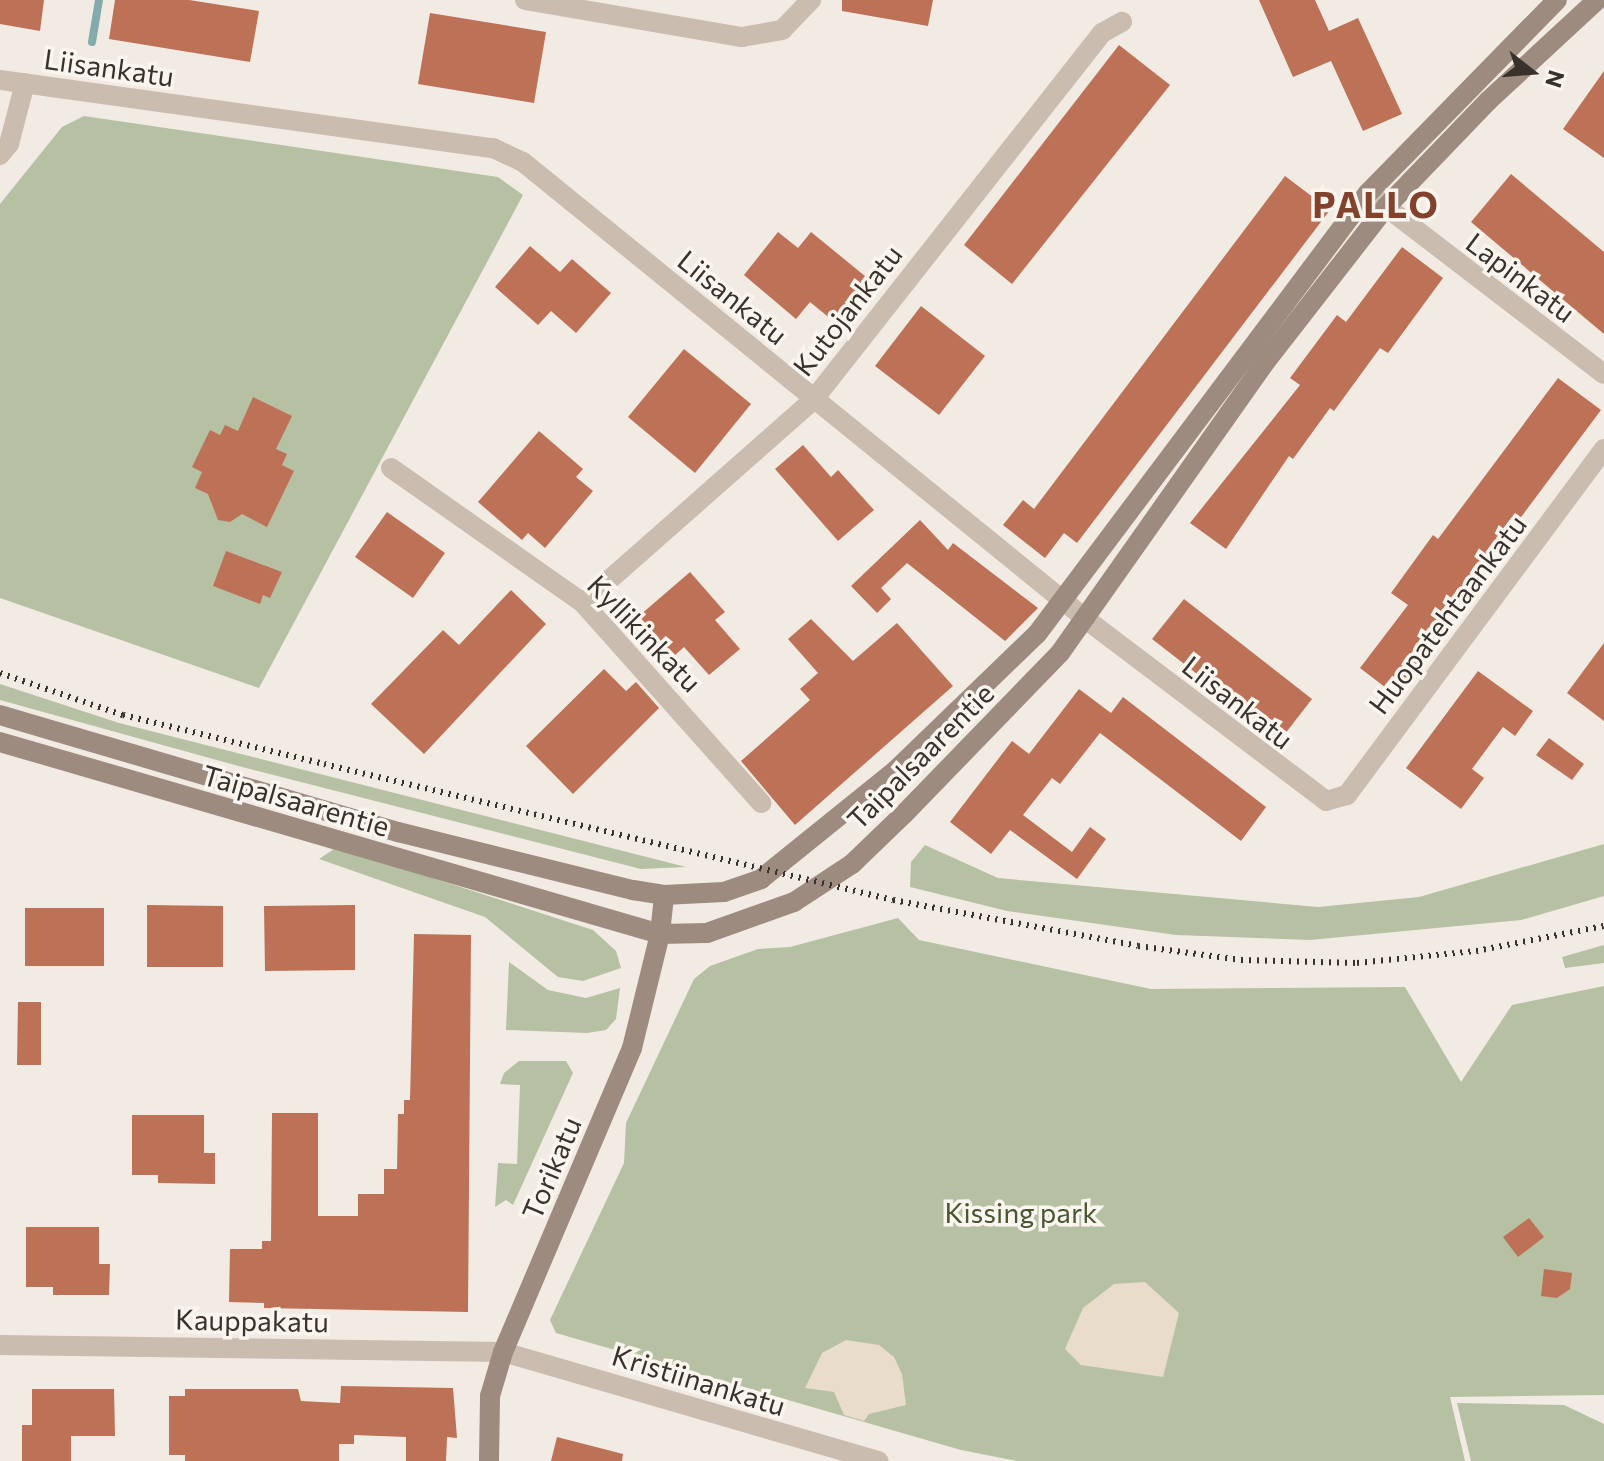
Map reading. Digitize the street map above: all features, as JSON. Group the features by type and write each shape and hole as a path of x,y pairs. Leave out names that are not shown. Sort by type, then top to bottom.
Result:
{"main road":[{"name":"Taipalsaarentie","path":"0,715 398,832 664,895 724,892 761,879 807,846 976,696 1064,602 1368,193 1557,0"},
{"name":"Taipalsaarentie","path":"0,742 660,934 707,933 755,919 794,902 852,864 929,789 1087,620 1266,361 1386,207 1488,101 1597,0"},
{"name":"Torikatu","path":"489,1461 490,1396 503,1352 632,1048 660,934 664,895"}],"street":[{"path":"525,0 742,37 782,30 799,17 811,0"},
{"name":"Kutojankatu","path":"583,603 814,399 1102,33 1122,22"},
{"name":"Liisankatu","path":"0,80 493,148 523,162 1064,602 1326,801"},
{"path":"0,155 9,144 25,83"},
{"name":"Lapinkatu","path":"1368,193 1604,374"},
{"name":"Huopatehtaankatu","path":"1326,801 1347,795 1604,449"},
{"name":"Kyllikinkatu","path":"391,468 583,603 761,803"},
{"name":"Kauppakatu","path":"0,1345 503,1352"},
{"name":"Kristiinankatu","path":"503,1352 838,1456 879,1461"}],"green space":[{"path":"84,116 498,177 523,195 259,688 0,598 0,204 62,127"},
{"path":"0,684 119,723 686,867 641,869 242,767 0,700"},
{"path":"1604,844 1604,896 1521,920 1310,940 1176,935 1007,911 910,887 911,862 925,845 998,878 1318,907 1419,897"},
{"path":"337,847 593,930 616,951 621,968 583,981 558,977 485,917 319,859"},
{"name":"Kissing park","path":"898,918 919,940 1151,989 1405,987 1461,1082 1512,1005 1604,986 1604,1395 1450,1397 1465,1461 1017,1461 961,1450 556,1333 550,1320 624,1163 626,1123 694,979 710,966 758,949 790,947"},
{"path":"1604,945 1604,963 1565,968 1562,957"},
{"path":"509,962 548,990 586,998 620,988 616,1019 606,1030 587,1033 506,1030"},
{"path":"519,1061 566,1061 573,1073 513,1205 506,1200 495,1207 498,1163 517,1164 520,1085 500,1084 504,1073"},
{"path":"1457,1403 1564,1405 1604,1424 1604,1461 1471,1461"}],"shaded area":[{"path":"1145,1282 1179,1313 1163,1377 1081,1365 1065,1349 1083,1308 1114,1284"},
{"path":"846,1340 879,1345 894,1357 902,1374 906,1405 869,1414 864,1421 844,1415 834,1392 805,1388 822,1353"}],"building":[{"path":"0,0 44,0 40,31 0,24"},
{"path":"115,0 189,0 259,11 250,62 109,39"},
{"path":"842,0 933,0 928,26 842,11"},
{"path":"1259,0 1315,0 1329,31 1358,18 1402,114 1363,131 1331,61 1293,77"},
{"path":"430,13 546,32 534,103 418,84"},
{"path":"1119,45 1170,85 1012,284 964,245"},
{"path":"1604,71 1604,158 1563,129"},
{"path":"1511,174 1604,252 1604,334 1471,222"},
{"path":"1285,176 1330,210 1077,543 1064,533 1045,558 1003,525 1023,500 1034,509"},
{"path":"778,232 798,248 811,232 871,281 837,324 810,302 796,319 744,275"},
{"path":"530,246 560,272 572,259 611,293 576,333 551,311 538,325 495,287"},
{"path":"1402,247 1443,278 1388,353 1380,348 1334,411 1330,408 1293,459 1289,456 1226,549 1190,523 1300,385 1290,378 1337,315 1346,322"},
{"path":"921,306 985,356 939,415 875,366"},
{"path":"684,349 751,404 695,473 628,417"},
{"path":"1558,378 1601,410 1430,639 1437,644 1398,697 1360,668 1408,605 1391,593 1433,535 1438,539"},
{"path":"253,397 292,416 276,449 287,454 282,465 294,471 267,527 242,514 230,522 218,520 208,494 195,488 202,472 192,467 210,430 220,435 225,425 238,431"},
{"path":"539,431 583,469 576,477 593,491 545,548 528,533 522,540 478,502"},
{"path":"803,445 831,477 838,470 874,510 838,541 775,469"},
{"path":"387,512 445,553 413,598 355,557"},
{"path":"920,520 948,550 953,543 1038,608 1005,641 907,563 881,588 891,599 877,613 851,586"},
{"path":"226,551 282,572 270,598 263,595 260,604 213,586"},
{"path":"690,572 725,612 715,620 740,649 709,675 684,647 674,656 639,616"},
{"path":"511,590 546,624 424,754 371,704 443,630 459,645"},
{"path":"1184,599 1312,699 1281,739 1152,639"},
{"path":"811,619 853,661 897,623 953,686 795,825 741,761 810,700 800,689 818,673 788,639"},
{"path":"1604,643 1604,721 1567,693"},
{"path":"604,669 626,691 636,682 659,708 573,794 526,746"},
{"path":"1478,671 1533,711 1515,736 1503,727 1472,769 1484,778 1461,809 1406,768"},
{"path":"1079,689 1111,713 1123,697 1266,807 1241,841 1100,733 1060,784 1052,778 1023,815 1072,852 1090,827 1106,839 1077,879 1010,830 991,854 950,822 1012,741 1029,754"},
{"path":"1549,738 1584,764 1572,780 1536,755"},
{"path":"147,905 223,906 223,967 147,967"},
{"path":"355,905 355,970 265,971 264,906"},
{"path":"25,908 104,908 104,966 25,966"},
{"path":"414,934 471,935 468,1312 264,1308 264,1303 229,1302 230,1249 262,1249 262,1241 271,1241 272,1113 318,1113 318,1216 358,1216 358,1194 384,1194 384,1169 397,1169 398,1114 404,1114 404,1100 410,1100"},
{"path":"18,1002 41,1002 41,1065 17,1065"},
{"path":"132,1115 204,1115 204,1153 215,1153 215,1184 158,1183 158,1175 132,1175"},
{"path":"1529,1218 1544,1237 1518,1257 1503,1237"},
{"path":"26,1227 99,1227 99,1264 110,1264 109,1295 53,1295 53,1287 26,1287"},
{"path":"1544,1269 1572,1273 1570,1289 1557,1298 1541,1296"},
{"path":"341,1386 453,1388 457,1438 447,1437 446,1461 406,1461 406,1437 354,1435 354,1444 339,1444 339,1461 185,1461 185,1455 169,1455 169,1396 185,1396 185,1389 298,1389 301,1401 340,1403"},
{"path":"32,1389 114,1389 115,1436 71,1436 71,1461 22,1461 22,1425 32,1425"},
{"path":"557,1437 623,1454 622,1461 551,1461"}],"waterway":[{"path":"92,42 99,0"}],"railway":[{"path":"0,673 123,715 324,764 893,900 1138,946 1241,960 1357,963 1476,951 1604,926"}],"district":[{"name":"PALLO","path":"1376,204"}]}
